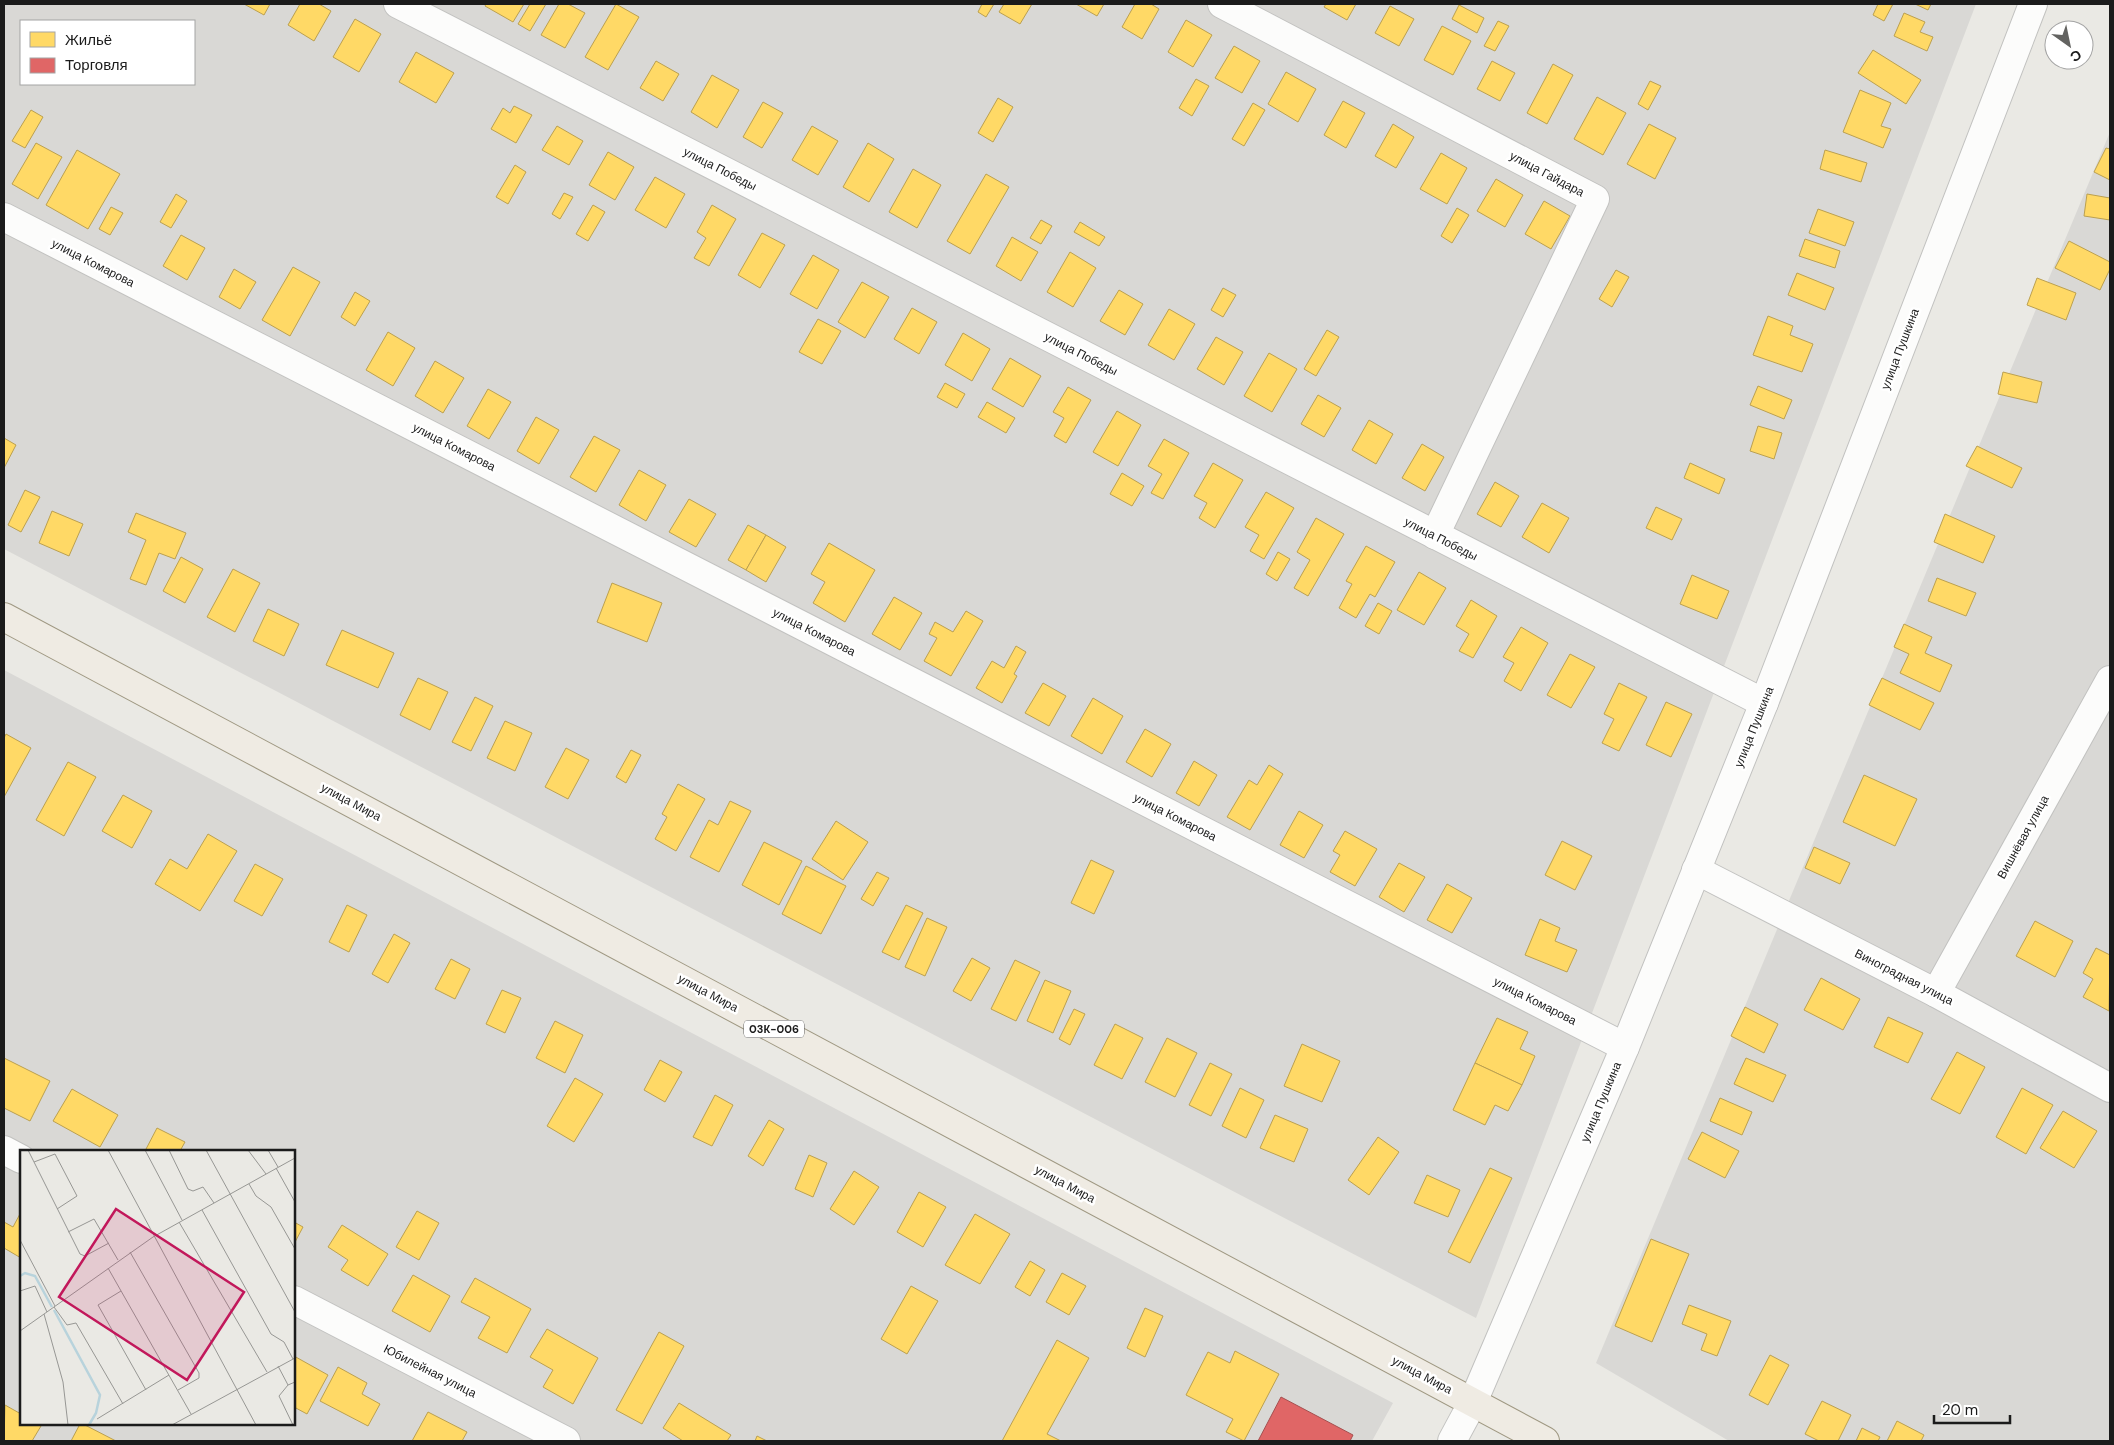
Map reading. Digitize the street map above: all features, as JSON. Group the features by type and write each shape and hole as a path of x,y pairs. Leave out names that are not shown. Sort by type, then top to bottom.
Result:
{"main road":[{"name":"улица Мира","path":"4,617 1545,1441"}],"street":[{"name":"улица Победы","path":"398,4 1434,536 1764,703"},
{"name":"улица Гайдара","path":"1222,4 1595,199 1434,536"},
{"name":"улица Пушкина","path":"1452,1441 1473,1402 1625,1047 1764,703 2033,4"},
{"name":"улица Комарова","path":"4,217 1625,1047"},
{"name":"Вишнёвая улица","path":"1936,993 2110,680"},
{"name":"Виноградная улица","path":"1696,870 1936,993 2110,1088"},
{"path":"4,1150 20,1158"},
{"name":"Юбилейная улица","path":"295,1301 566,1441"}],"shaded area":[{"path":"4,4 1976,4 1476,1318 4,549"},
{"path":"2110,132 2110,1441 1729,1441 1596,1363"},
{"path":"4,670 1393,1403 1372,1441 4,1441"}],"building: Жильё":[{"path":"244,4 270,4 264,15"},
{"path":"300,4 319,4 331,11 314,41 288,25"},
{"path":"486,4 524,4 513,22 485,6"},
{"path":"530,4 546,4 530,31 518,24"},
{"path":"559,4 568,4 585,13 565,48 541,35"},
{"path":"616,4 639,17 608,70 585,57"},
{"path":"982,4 994,4 986,17 978,12"},
{"path":"1004,4 1032,4 1020,24 999,12"},
{"path":"1076,4 1104,4 1097,16"},
{"path":"1135,4 1151,4 1159,9 1142,39 1122,27"},
{"path":"1326,4 1356,4 1347,20 1324,7"},
{"path":"1878,4 1893,4 1884,21 1873,15"},
{"path":"1915,4 1931,4 1928,10"},
{"path":"1459,5 1484,18 1477,33 1452,19"},
{"path":"1390,6 1414,19 1399,46 1375,33"},
{"path":"1904,13 1925,22 1920,32 1933,37 1927,51 1894,36"},
{"path":"355,19 381,34 359,72 333,57"},
{"path":"1186,20 1212,35 1193,67 1168,52"},
{"path":"1498,21 1509,26 1495,51 1484,46"},
{"path":"1442,26 1471,41 1453,75 1424,60"},
{"path":"1234,46 1260,61 1242,93 1215,78"},
{"path":"1873,50 1921,80 1906,104 1858,73"},
{"path":"416,52 454,73 436,103 399,82"},
{"path":"656,61 679,74 663,101 640,88"},
{"path":"1492,61 1515,73 1500,101 1477,89"},
{"path":"1553,64 1573,75 1547,124 1527,113"},
{"path":"1286,72 1316,89 1298,122 1268,104"},
{"path":"712,75 739,90 717,128 691,112"},
{"path":"1196,79 1209,86 1192,116 1179,108"},
{"path":"1650,81 1661,86 1648,110 1638,104"},
{"path":"1860,90 1891,103 1881,126 1891,129 1883,148 1843,132"},
{"path":"1597,97 1626,113 1603,155 1574,139"},
{"path":"998,98 1013,107 993,142 978,133"},
{"path":"1343,101 1365,113 1346,148 1324,135"},
{"path":"763,102 783,113 762,148 743,137"},
{"path":"1253,103 1265,110 1244,146 1232,139"},
{"path":"514,106 532,115 516,143 491,129 503,108 510,113"},
{"path":"31,110 43,117 25,148 12,141"},
{"path":"1393,124 1414,137 1396,168 1375,156"},
{"path":"1649,124 1676,138 1655,179 1627,164"},
{"path":"557,126 583,141 569,165 542,150"},
{"path":"812,126 838,141 818,175 792,160"},
{"path":"36,143 62,157 38,199 12,184"},
{"path":"868,143 894,159 869,202 843,187"},
{"path":"2106,148 2110,149 2110,180 2094,172"},
{"path":"77,150 120,174 88,229 46,205"},
{"path":"1825,150 1867,163 1861,182 1820,169"},
{"path":"608,152 634,167 615,200 589,185"},
{"path":"1441,153 1467,168 1447,204 1420,189"},
{"path":"515,165 526,172 508,204 496,197"},
{"path":"913,169 941,185 917,228 889,212"},
{"path":"986,174 1009,187 970,254 947,241"},
{"path":"655,177 685,194 666,228 635,210"},
{"path":"1496,179 1523,195 1505,227 1477,211"},
{"path":"564,193 573,197 560,219 552,214"},
{"path":"176,194 187,201 171,228 160,222"},
{"path":"2087,194 2110,198 2110,220 2084,216"},
{"path":"1544,201 1570,216 1551,249 1525,234"},
{"path":"593,205 605,212 588,241 576,234"},
{"path":"712,205 736,219 709,266 694,258 706,238 697,232"},
{"path":"111,207 123,213 110,235 99,229"},
{"path":"1457,208 1469,215 1452,243 1441,236"},
{"path":"1818,209 1854,222 1845,246 1809,233"},
{"path":"1041,220 1052,226 1041,244 1030,238"},
{"path":"1080,222 1105,237 1099,246 1074,232"},
{"path":"762,233 785,245 760,288 738,275"},
{"path":"181,235 205,248 187,280 163,266"},
{"path":"1012,237 1038,252 1021,281 996,266"},
{"path":"1805,239 1840,251 1835,268 1799,256"},
{"path":"2069,241 2110,262 2110,269 2100,290 2055,268"},
{"path":"1070,252 1096,268 1073,307 1047,292"},
{"path":"813,255 839,270 817,309 790,294"},
{"path":"293,267 320,282 290,336 262,320"},
{"path":"234,269 256,282 240,309 219,297"},
{"path":"1616,270 1629,277 1612,307 1599,299"},
{"path":"1797,273 1834,288 1825,310 1788,295"},
{"path":"2037,278 2076,293 2066,320 2027,305"},
{"path":"862,282 889,297 865,338 838,322"},
{"path":"1223,288 1236,295 1223,317 1211,310"},
{"path":"1119,290 1143,304 1125,335 1100,321"},
{"path":"355,292 370,301 355,326 341,317"},
{"path":"912,308 937,322 919,354 894,339"},
{"path":"1169,309 1195,324 1174,360 1148,345"},
{"path":"1768,316 1793,326 1790,335 1813,344 1802,372 1753,355"},
{"path":"818,319 841,331 822,364 799,352"},
{"path":"1327,330 1339,337 1316,376 1304,369"},
{"path":"388,332 415,348 393,386 366,370"},
{"path":"963,333 990,349 972,381 945,365"},
{"path":"1216,337 1243,352 1224,385 1197,369"},
{"path":"1269,353 1297,369 1272,412 1244,396"},
{"path":"1010,358 1041,376 1023,407 992,389"},
{"path":"435,361 464,378 443,413 415,396"},
{"path":"2003,372 2042,382 2037,403 1998,394"},
{"path":"945,383 965,394 957,408 937,397"},
{"path":"1758,386 1792,400 1784,419 1750,405"},
{"path":"1068,387 1091,400 1066,443 1054,436 1064,418 1053,412"},
{"path":"488,389 511,402 489,439 467,426"},
{"path":"1318,395 1341,408 1324,437 1301,424"},
{"path":"987,402 1015,418 1006,433 978,417"},
{"path":"1117,411 1141,425 1118,466 1093,452"},
{"path":"536,417 559,430 539,464 517,451"},
{"path":"1369,420 1393,434 1376,464 1352,450"},
{"path":"1758,426 1782,433 1774,459 1750,451"},
{"path":"594,436 620,450 596,492 570,477"},
{"path":"4,438 16,445 4,468"},
{"path":"1164,439 1189,453 1163,499 1151,493 1162,474 1148,466"},
{"path":"1422,444 1444,457 1425,491 1402,478"},
{"path":"1977,446 2022,468 2012,488 1966,466"},
{"path":"1213,463 1243,480 1215,528 1199,518 1207,503 1194,496"},
{"path":"1690,463 1725,479 1719,494 1684,478"},
{"path":"639,470 666,485 646,521 619,505"},
{"path":"1122,473 1144,486 1132,506 1110,494"},
{"path":"1495,482 1519,496 1501,527 1477,514"},
{"path":"25,490 40,497 21,532 8,525"},
{"path":"1266,492 1294,508 1264,559 1250,551 1259,535 1245,527"},
{"path":"689,499 716,514 696,547 669,532"},
{"path":"1542,503 1569,518 1549,553 1522,537"},
{"path":"1656,507 1682,519 1672,540 1646,528"},
{"path":"52,511 83,524 69,556 39,543"},
{"path":"136,513 186,533 175,559 159,553 146,585 130,579 146,540 128,532"},
{"path":"1945,514 1995,536 1983,563 1934,542"},
{"path":"1316,518 1344,534 1308,596 1294,588 1310,560 1297,552"},
{"path":"748,525 766,535 746,570 728,560"},
{"path":"766,535 786,547 766,582 746,570"},
{"path":"829,543 875,570 845,622 813,603 825,582 811,574"},
{"path":"1366,546 1395,562 1375,597 1370,594 1356,618 1339,608 1352,584 1346,581"},
{"path":"1278,552 1290,559 1277,581 1266,574"},
{"path":"181,557 203,569 185,603 163,591"},
{"path":"233,569 260,583 235,632 207,617"},
{"path":"1419,572 1446,588 1424,625 1397,610"},
{"path":"1692,575 1729,591 1717,619 1680,604"},
{"path":"1937,578 1976,593 1966,616 1928,601"},
{"path":"612,583 662,603 647,642 597,622"},
{"path":"894,597 922,613 900,650 872,634"},
{"path":"1471,600 1497,616 1473,658 1459,651 1469,634 1456,626"},
{"path":"1378,603 1392,611 1379,634 1365,626"},
{"path":"268,609 299,624 284,656 253,641"},
{"path":"966,611 983,621 951,676 924,661 937,638 929,634 935,622 953,632"},
{"path":"1904,624 1932,637 1925,653 1952,665 1940,692 1900,673 1909,654 1894,647"},
{"path":"1521,627 1548,643 1521,691 1504,681 1514,663 1503,657"},
{"path":"342,630 394,653 378,688 326,665"},
{"path":"1016,646 1026,652 1014,674 1017,676 1002,703 976,688 992,661 1004,668"},
{"path":"1570,654 1595,667 1571,708 1547,695"},
{"path":"418,678 448,692 430,730 400,715"},
{"path":"1882,678 1934,703 1920,730 1869,705"},
{"path":"1043,683 1066,696 1049,726 1025,713"},
{"path":"1619,683 1647,697 1619,751 1602,743 1614,719 1604,714"},
{"path":"475,697 493,706 471,751 452,742"},
{"path":"1093,698 1123,716 1102,754 1071,736"},
{"path":"1666,702 1692,714 1671,757 1646,745"},
{"path":"505,721 532,733 515,771 487,758"},
{"path":"1145,729 1171,744 1152,777 1126,762"},
{"path":"6,734 31,748 4,797 4,738"},
{"path":"566,748 589,760 568,799 545,787"},
{"path":"631,750 641,755 626,783 616,777"},
{"path":"1194,761 1217,775 1199,806 1176,793"},
{"path":"68,762 96,777 64,836 36,820"},
{"path":"1269,765 1283,774 1250,830 1227,817 1249,780 1257,785"},
{"path":"1864,775 1917,799 1895,846 1843,822"},
{"path":"678,784 705,799 676,851 655,839 667,817 662,814"},
{"path":"123,795 152,811 132,848 102,831"},
{"path":"730,801 751,811 719,872 690,857 709,820 718,825"},
{"path":"1299,811 1323,825 1304,858 1280,845"},
{"path":"836,821 868,842 843,880 812,859"},
{"path":"1345,831 1377,849 1355,886 1330,872 1340,855 1333,851"},
{"path":"208,834 237,851 200,911 155,884 170,859 187,869"},
{"path":"1562,841 1592,856 1575,890 1545,875"},
{"path":"764,842 802,861 779,905 742,885"},
{"path":"1814,847 1850,863 1840,884 1805,868"},
{"path":"1091,860 1114,871 1094,914 1071,903"},
{"path":"1399,863 1425,877 1404,912 1379,897"},
{"path":"255,864 283,879 262,916 234,901"},
{"path":"806,866 846,886 821,934 782,914"},
{"path":"877,872 889,878 873,906 861,899"},
{"path":"1447,884 1472,898 1452,933 1427,920"},
{"path":"347,905 367,915 349,952 329,942"},
{"path":"906,905 923,913 899,960 882,952"},
{"path":"927,918 947,927 925,976 905,967"},
{"path":"1540,919 1560,928 1555,941 1577,950 1567,972 1525,955"},
{"path":"2035,921 2073,941 2055,977 2016,956"},
{"path":"394,934 410,943 388,983 372,974"},
{"path":"2096,948 2110,955 2109,1011 2083,997 2093,979 2083,973"},
{"path":"972,958 990,968 971,1001 953,991"},
{"path":"451,959 470,969 455,999 435,989"},
{"path":"1015,960 1040,972 1016,1021 991,1009"},
{"path":"1821,978 1860,999 1843,1030 1804,1010"},
{"path":"1045,980 1071,991 1053,1033 1027,1021"},
{"path":"502,990 521,998 505,1033 486,1024"},
{"path":"1745,1007 1778,1024 1764,1053 1731,1036"},
{"path":"1074,1009 1085,1014 1070,1045 1059,1039"},
{"path":"1888,1017 1923,1033 1908,1063 1874,1047"},
{"path":"1497,1018 1528,1032 1520,1049 1535,1056 1522,1085 1475,1063"},
{"path":"555,1021 583,1035 565,1073 536,1058"},
{"path":"1115,1024 1143,1038 1122,1079 1094,1065"},
{"path":"1167,1038 1197,1053 1175,1097 1145,1082"},
{"path":"1302,1044 1340,1061 1322,1102 1284,1086"},
{"path":"1957,1052 1985,1067 1960,1114 1931,1099"},
{"path":"4,1058 50,1081 30,1121 4,1108"},
{"path":"1746,1058 1786,1075 1773,1102 1734,1084"},
{"path":"660,1060 682,1072 665,1102 644,1090"},
{"path":"1210,1063 1232,1074 1211,1116 1189,1105"},
{"path":"1475,1063 1522,1085 1508,1111 1495,1105 1485,1125 1453,1110"},
{"path":"575,1078 603,1094 574,1142 547,1126"},
{"path":"1240,1088 1264,1100 1246,1138 1222,1126"},
{"path":"2022,1088 2053,1105 2026,1154 1996,1137"},
{"path":"72,1089 118,1115 100,1147 53,1121"},
{"path":"715,1095 733,1105 712,1146 693,1137"},
{"path":"1720,1098 1752,1112 1742,1135 1710,1121"},
{"path":"2063,1111 2097,1131 2074,1168 2040,1148"},
{"path":"1275,1115 1308,1129 1294,1162 1260,1148"},
{"path":"769,1120 784,1129 763,1166 748,1156"},
{"path":"157,1128 185,1142 181,1150 146,1150"},
{"path":"1702,1132 1739,1151 1725,1178 1688,1159"},
{"path":"1378,1137 1399,1152 1369,1195 1348,1180"},
{"path":"809,1155 827,1163 813,1197 795,1189"},
{"path":"1490,1168 1512,1178 1470,1263 1448,1252"},
{"path":"854,1171 879,1187 854,1225 830,1209"},
{"path":"1427,1175 1460,1190 1448,1217 1414,1203"},
{"path":"919,1192 946,1207 923,1247 897,1232"},
{"path":"417,1211 439,1223 419,1260 396,1247"},
{"path":"20,1214 20,1257 4,1248 4,1222 13,1227"},
{"path":"975,1214 1010,1234 980,1284 945,1265"},
{"path":"295,1223 303,1227 295,1242"},
{"path":"342,1225 388,1254 368,1286 341,1270 348,1260 328,1247"},
{"path":"1651,1239 1689,1254 1652,1342 1615,1326"},
{"path":"1030,1261 1045,1270 1030,1296 1015,1287"},
{"path":"1062,1273 1086,1286 1069,1315 1046,1302"},
{"path":"413,1275 450,1296 430,1332 392,1311"},
{"path":"475,1278 531,1309 507,1353 478,1338 490,1317 461,1302"},
{"path":"911,1286 938,1301 907,1354 881,1339"},
{"path":"1689,1305 1731,1321 1717,1356 1701,1350 1707,1334 1682,1324"},
{"path":"1145,1308 1163,1316 1145,1357 1127,1348"},
{"path":"547,1329 598,1358 573,1404 543,1387 553,1370 530,1357"},
{"path":"659,1332 684,1346 642,1424 616,1410"},
{"path":"1057,1340 1089,1358 1047,1434 1061,1441 1002,1441"},
{"path":"1235,1351 1279,1374 1244,1441 1226,1432 1233,1419 1186,1395 1208,1352 1230,1363"},
{"path":"1770,1355 1789,1365 1768,1405 1749,1395"},
{"path":"295,1357 328,1375 307,1414 295,1408"},
{"path":"338,1367 367,1383 362,1394 380,1404 368,1426 320,1401"},
{"path":"1822,1401 1851,1415 1838,1441 1819,1441 1805,1434"},
{"path":"679,1403 731,1435 727,1441 683,1441 663,1428"},
{"path":"5,1405 20,1413 20,1425 41,1426 32,1441 4,1441"},
{"path":"428,1412 467,1432 462,1441 412,1441"},
{"path":"1897,1421 1924,1435 1921,1441 1887,1441"},
{"path":"79,1425 85,1425 116,1441 71,1441"},
{"path":"1862,1428 1880,1437 1878,1441 1856,1441"},
{"path":"757,1436 767,1441 755,1441"}],"building: Торговля":[{"path":"1281,1397 1353,1435 1350,1441 1258,1441"}]}
